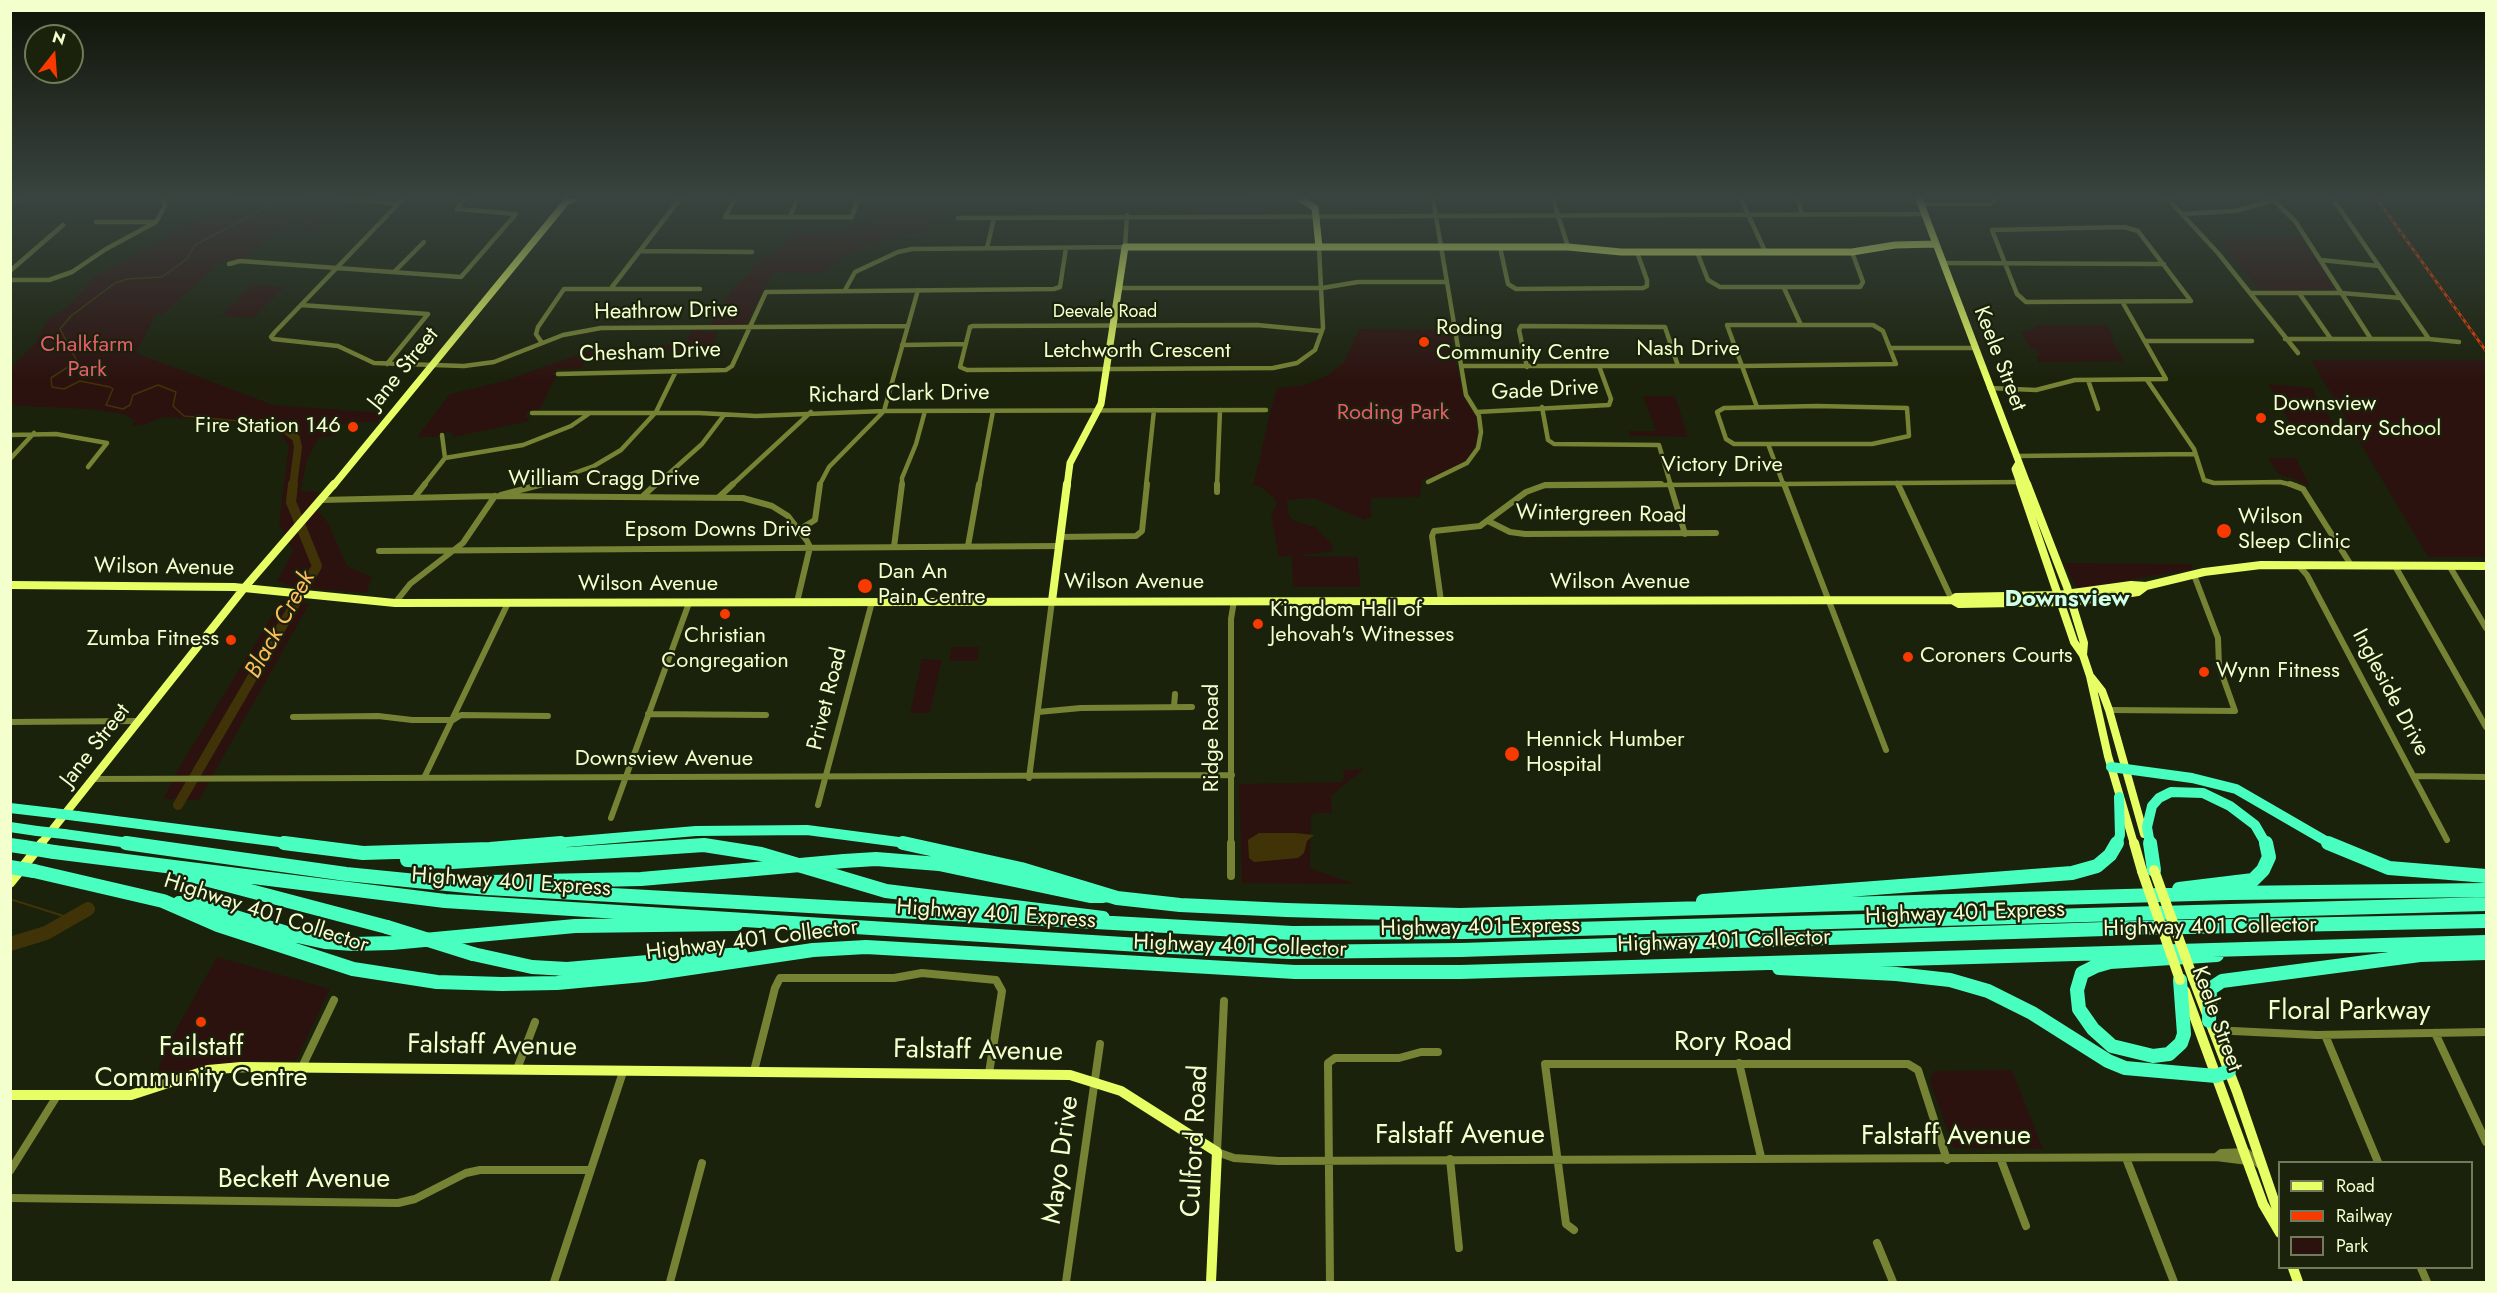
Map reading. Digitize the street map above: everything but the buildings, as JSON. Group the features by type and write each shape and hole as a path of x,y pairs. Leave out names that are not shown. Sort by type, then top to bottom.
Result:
{"highway":[{"path":"2111,767 2204,780 2236,789 2326,842 2389,868 2487,876"},
{"path":"2143,896 2211,884 2253,880 2263,870 2269,857 2266,843 2255,825 2230,806 2203,793 2171,792 2159,798 2152,806 2147,827 2148,870"},
{"path":"1670,908 1694,902 2072,873 2097,866 2110,855 2116,846 2120,834 2119,797"},
{"name":"Highway 401 Collector","path":"10,808 363,853 490,849 696,831 807,830 920,845 1021,869 1093,889 1109,896 1180,905 1460,915 2143,896 2487,890"},
{"name":"Highway 401 Express","path":"10,827 346,874 440,883 1292,933 1466,932 2487,904"},
{"name":"Highway 401 Express","path":"10,845 159,866 446,901 1290,952 1485,950 2136,928 2487,921"},
{"path":"363,853 379,859 452,862 704,845 761,854 886,891 1081,914 1137,925"},
{"path":"440,883 641,879 876,859 939,864 1090,896 1109,896"},
{"path":"159,866 387,927 473,954 532,967 567,969 813,950"},
{"name":"Highway 401 Collector","path":"10,867 163,901 218,925 353,969 437,982 502,984 568,982 643,975 813,950 866,947 1295,972 1460,972 2487,942"},
{"path":"163,901 200,906 293,935 325,942 353,944 392,943 575,926 720,926 763,921"},
{"path":"2187,979 2184,1034 2181,1043 2169,1054 2153,1056 2112,1046 2092,1029 2079,1009 2077,990 2082,973 2103,964 2299,947"},
{"path":"2211,1026 2210,989 2222,981 2420,956 2487,953"},
{"path":"1749,963 1776,968 1896,974 1950,980 1989,991 2032,1013 2108,1061 2125,1068 2223,1074"}],"main road":[{"name":"Jane Street","path":"10,883 211,633 519,259"},
{"path":"1052,601 1070,463 1098,411 1108,368 1124,259"},
{"name":"Keele Street","path":"1941,259 2017,460 2015,469 2024,482 2070,598 2084,643 2083,655"},
{"name":"Keele Street","path":"2024,482 2033,522 2042,532 2059,598 2074,642 2083,655 2090,676 2091,690 2119,797 2223,1074 2265,1171 2278,1212"},
{"name":"Wilson Avenue","path":"10,585 247,590 395,603 1952,600 1959,604 2138,592 2146,586 2230,568 2298,565 2487,566"},
{"name":"Wilson Avenue","path":"10,590 60,587"},
{"name":"Keele Street","path":"2090,676 2102,691 2127,769 2148,870"},
{"name":"Keele Street","path":"2187,979 2211,1026 2247,1157 2263,1204 2278,1230"},
{"name":"Falstaff Avenue","path":"10,1095 130,1095 225,1067 1070,1075 1121,1091 1217,1152"},
{"name":"Culford Road","path":"1211,1282 1217,1152"}],"street":[{"path":"10,271 23,259"},
{"path":"10,280 62,277 92,259"},
{"path":"301,305 346,259"},
{"path":"394,272 407,259"},
{"path":"229,264 240,261 461,277 476,259"},
{"path":"612,287 634,259"},
{"path":"882,259 855,272 845,291 1057,288 1060,287 1064,259"},
{"path":"1320,259 1323,323 1321,331"},
{"path":"1428,482 1460,468 1472,457 1481,437 1477,412 1466,395 1442,259"},
{"path":"1503,259 1508,284 1516,289 1643,288 1647,286 1647,280 1640,259"},
{"path":"1700,259 1708,280 1713,285 1725,288 1784,288 1860,287 1863,282 1855,259"},
{"path":"2003,259 2019,298 2026,302 2191,302 2160,259"},
{"path":"2222,259 2252,293 2298,353"},
{"path":"2374,259 2429,339"},
{"path":"2320,260 2379,266"},
{"path":"2320,260 2371,339"},
{"path":"1942,263 2164,264"},
{"path":"1120,288 1322,288 1358,282 1446,282"},
{"path":"542,343 536,334 538,327 561,291 612,287 700,289"},
{"path":"1784,288 1801,325"},
{"path":"800,529 815,520 817,489 829,467 884,411 918,290"},
{"name":"Chesham Drive","path":"558,374 730,368 766,292 845,291"},
{"path":"2252,293 2341,293 2401,298"},
{"path":"2299,293 2331,339"},
{"path":"1989,388 2036,390 2064,381 2167,378 2123,303"},
{"path":"301,305 429,314 387,364"},
{"name":"Heathrow Drive","path":"301,305 274,332 271,337 273,339 338,346 374,363 432,366 485,364 572,333 601,328 908,326"},
{"name":"Deevale Road","path":"966,344 973,326 1257,325 1321,331"},
{"path":"1527,367 1521,326 1644,325 1665,327 1678,366"},
{"path":"1757,407 1727,325 1876,325 1883,331 1890,348 1974,348"},
{"name":"Letchworth Crescent","path":"966,344 960,367 967,370 1285,367 1308,357 1315,350 1321,331"},
{"path":"2285,339 2429,339 2458,342"},
{"path":"2146,341 2252,341"},
{"path":"902,345 966,344"},
{"name":"Nash Drive","path":"1461,366 1893,366 1896,364 1890,348"},
{"name":"Gade Drive","path":"1477,412 1610,404 1599,366"},
{"path":"395,603 410,584 457,549 495,496 566,478 603,461 634,439 656,412 676,371"},
{"path":"2088,380 2098,409"},
{"path":"2147,380 2194,448 2202,477 2214,483 2280,482 2298,486 2351,565"},
{"path":"1891,406 1903,407 1908,411 1909,436 1888,442 1768,444 1744,445 1728,442 1717,412 1719,408 1891,406"},
{"path":"1542,407 1548,440 1554,444 1659,445 1685,534"},
{"path":"1060,537 1136,536 1142,531 1154,410"},
{"path":"1217,492 1220,410"},
{"name":"Richard Clark Drive","path":"532,413 656,412 724,415 884,411 1266,410"},
{"path":"894,548 902,498 903,474 916,444 924,411"},
{"path":"968,546 993,411"},
{"path":"718,497 811,412"},
{"path":"445,458 494,452 523,445 571,426 590,413"},
{"path":"642,497 702,444 724,415"},
{"path":"10,459 34,433"},
{"path":"10,435 34,433 84,438 107,443 88,466"},
{"path":"414,498 445,458 442,435"},
{"path":"1768,444 1886,750"},
{"path":"2017,460 2194,454"},
{"name":"Victory Drive","path":"1441,601 1432,534 1437,530 1472,529 1488,521 1537,487 1558,484 1671,482 2024,482"},
{"path":"1897,483 1952,600"},
{"path":"536,497 539,485"},
{"name":"William Cragg Drive","path":"321,500 495,496 743,498 772,506 789,516 800,529 810,547"},
{"name":"Wintergreen Road","path":"1488,521 1510,532 1525,534 1716,533"},
{"name":"Epsom Downs Drive","path":"379,551 1058,546"},
{"path":"797,602 810,547"},
{"name":"Ingleside Drive","path":"2298,565 2307,575 2447,840"},
{"path":"2395,566 2487,727"},
{"path":"2450,567 2487,628"},
{"path":"2109,710 2235,711 2219,666 2218,638 2194,575"},
{"path":"1029,778 1052,601"},
{"name":"Ridge Road","path":"1231,876 1231,628 1234,601"},
{"name":"Privet Road","path":"819,805 872,602"},
{"path":"424,778 508,603"},
{"path":"611,818 689,603"},
{"path":"1174,707 1175,694"},
{"path":"1038,712 1081,708 1192,707"},
{"path":"648,714 766,715"},
{"path":"293,717 378,716 412,720 452,720 461,715 548,716"},
{"path":"10,722 141,721"},
{"name":"Downsview Avenue","path":"95,779 1029,778 1232,775"},
{"path":"2414,776 2487,777"},
{"path":"753,1071 775,988 780,978 799,975 894,978 922,973 996,980 1002,991 989,1073"},
{"path":"302,1067 334,1000"},
{"name":"Culford Road","path":"1217,1152 1224,1001"},
{"path":"517,1069 534,1022"},
{"name":"Floral Parkway","path":"2211,1026 2325,1035 2487,1032"},
{"path":"2435,1033 2487,1142"},
{"path":"2325,1035 2378,1161"},
{"name":"Mayo Drive","path":"1066,1282 1100,1044"},
{"path":"1330,1282 1328,1063 1332,1059 1399,1058 1421,1052 1438,1052"},
{"path":"1739,1063 1761,1157"},
{"name":"Rory Road","path":"1558,1158 1545,1064 1739,1063 1908,1064 1918,1070 1947,1160"},
{"path":"554,1282 623,1071"},
{"path":"10,1171 57,1096"},
{"name":"Falstaff Avenue","path":"1217,1152 1240,1159 1761,1157 2001,1160 2247,1157"},
{"path":"2247,1157 2265,1171"},
{"path":"1558,1158 1566,1224 1574,1230"},
{"path":"2127,1158 2174,1282"},
{"path":"1450,1159 1459,1248"},
{"path":"2001,1160 2026,1226"},
{"path":"670,1282 702,1163"},
{"name":"Beckett Avenue","path":"10,1198 398,1203 415,1199 466,1173 480,1170 589,1170"},
{"path":"1877,1243 1893,1282"}],"green space":[{"name":"Chalkfarm Park","path":"126,259 224,259 163,314 156,314 136,353 273,405 384,413 376,422 343,423 334,436 319,437 308,457 300,491 319,492 312,503 328,523 347,566 372,577 366,593 294,587 277,581 293,551 279,523 289,445 278,432 231,421 164,417 146,424 131,426 135,421 124,414 90,409 11,404 11,367 35,344 47,321 71,304 95,276"},
{"path":"763,259 839,259 823,273 773,272 745,325 710,325 732,289 752,271 754,265"},
{"path":"2234,259 2316,259 2336,291 2330,283 2333,290 2261,291"},
{"path":"252,285 284,287 253,318 221,316"},
{"path":"2039,325 2107,325 2114,340 2111,339 2124,361 2039,362 2035,356 2040,356 2036,349 2031,349 2021,331 2029,331"},
{"name":"Roding Park","path":"1359,329 1449,330 1463,395 1476,416 1477,441 1470,455 1461,464 1431,478 1422,479 1420,497 1371,498 1371,517 1364,520 1314,498 1287,500 1288,514 1294,521 1315,527 1331,543 1334,551 1296,556 1358,557 1360,587 1293,587 1292,556 1279,557 1271,516 1277,503 1259,486 1253,486 1270,413 1277,388 1306,385 1328,375 1344,362"},
{"path":"692,331 718,332 711,350 609,351 587,356 581,369 557,369 552,374 556,377 540,409 529,411 525,416 530,421 453,437 453,433 447,432 436,437 417,437 450,394 504,381 597,348 685,344"},
{"path":"2311,360 2483,360 2486,364 2486,557 2428,557"},
{"path":"2268,384 2312,388 2339,434 2294,430"},
{"path":"1643,396 1675,396 1688,437 1630,436 1628,431 1656,431"},
{"path":"2268,458 2296,458 2310,487 2295,479 2279,475"},
{"path":"2064,563 2192,564 2193,569 2077,589"},
{"path":"281,601 309,604 199,800 163,799 177,771"},
{"path":"952,647 980,647 977,661 949,661"},
{"path":"922,659 942,660 930,713 910,713"},
{"path":"1364,769 1331,796 1332,813 1314,813 1311,818 1310,868 1355,884 1242,883 1239,784 1342,782 1345,774 1342,770"},
{"path":"217,957 330,989 296,1061 244,1061 211,1065 155,1083 164,1051"},
{"path":"2012,1070 2043,1149 1954,1148 1930,1082 1933,1071"}],"shaded area":[{"path":"1259,833 1314,835 1307,841 1304,853 1298,858 1254,862 1249,858 1248,840"}],"waterway":[{"name":"Black Creek","path":"187,259 162,277 127,279 115,283 71,316 60,329 77,361 51,378 52,387 64,389 80,381 110,387 113,389 106,405 123,409 130,405 133,395 158,385 176,392 173,406 184,416 261,423"},
{"name":"Black Creek","path":"261,423 282,427 296,438 298,447 293,486"},
{"name":"Black Creek","path":"178,805 317,566 291,502 293,484"},
{"path":"13,900 73,919"},
{"name":"Black Creek","path":"10,944 46,933 88,909"}],"railway":[{"path":"2420,259 2486,351"}],"place":[{"name":"Roding Community Centre","path":"1424,342"},
{"name":"Downsview Secondary School","path":"2261,418"},
{"name":"Fire Station 146","path":"353,427"},
{"name":"Wilson Sleep Clinic","path":"2224,531"},
{"name":"Dan An Pain Centre","path":"865,586"},
{"name":"Christian Congregation","path":"725,614"},
{"name":"Kingdom Hall of Jehovah's Witnesses","path":"1258,624"},
{"name":"Zumba Fitness","path":"231,640"},
{"name":"Coroners Courts","path":"1908,657"},
{"name":"Wynn Fitness","path":"2204,672"},
{"name":"Hennick Humber Hospital","path":"1512,754"},
{"name":"Failstaff Community Centre","path":"201,1022"}],"district":[{"name":"Downsview","path":"2067,600"}]}
